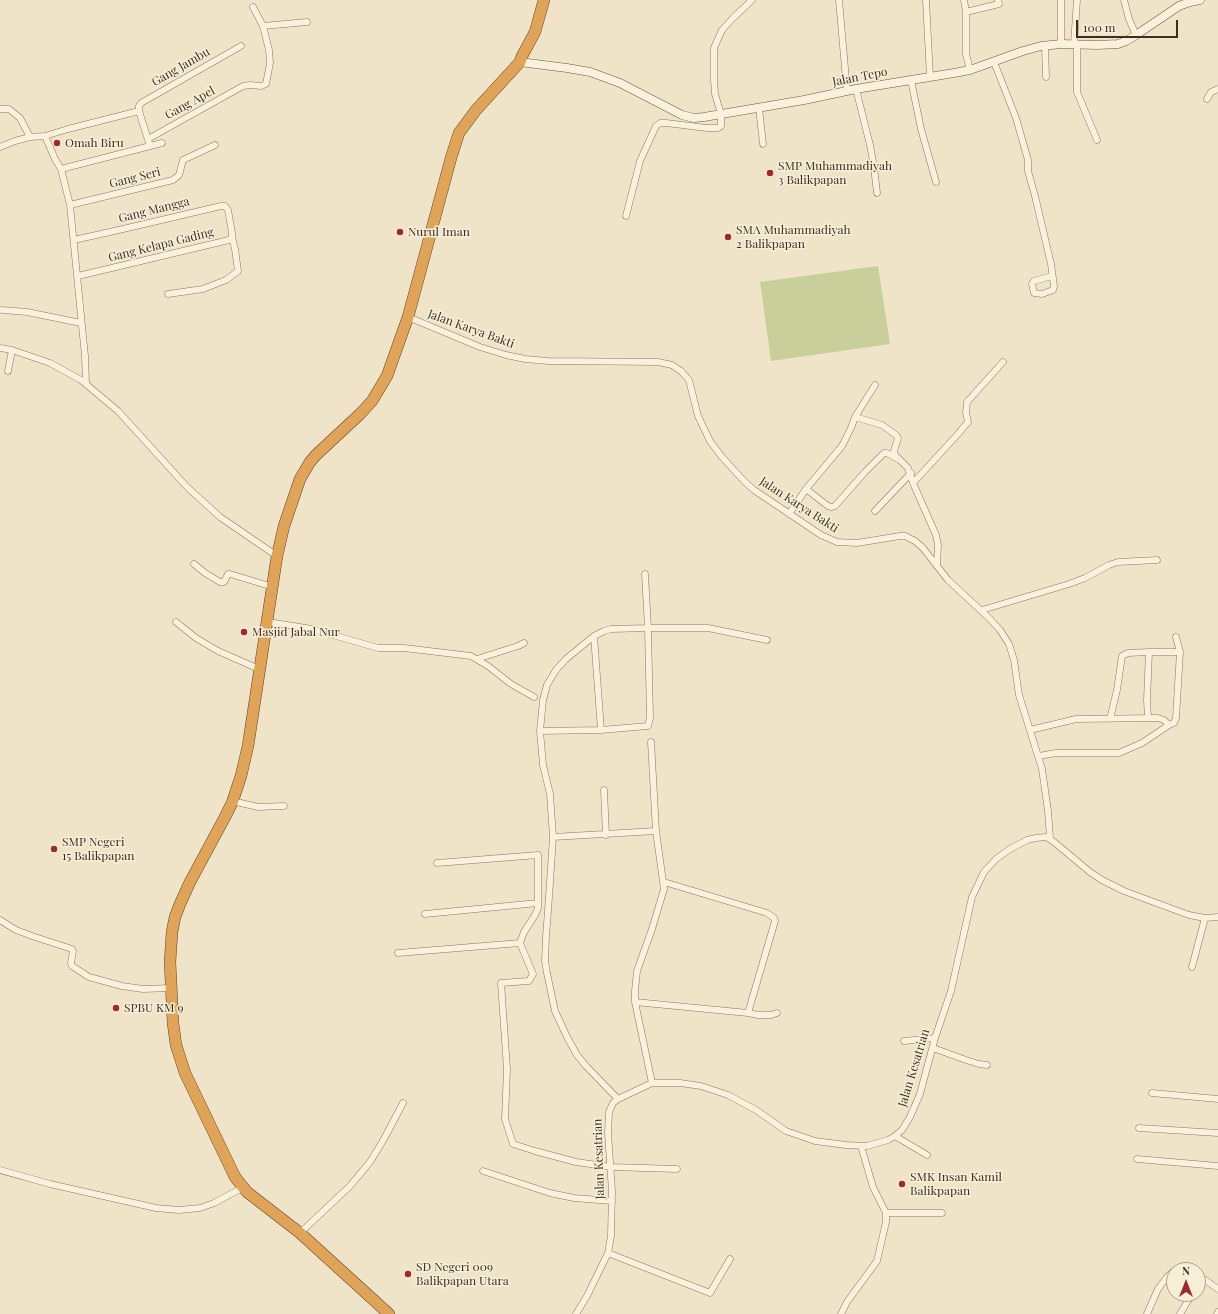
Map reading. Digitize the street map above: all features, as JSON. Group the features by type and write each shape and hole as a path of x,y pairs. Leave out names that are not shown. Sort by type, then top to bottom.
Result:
{"highway":[{"path":"389,1314 300,1233 242,1188 235,1177 185,1073 176,1045 173,1023 170,962 172,932 174,917 190,882 226,817 240,776 248,746 277,556 284,526 298,486 304,471 316,455 360,414 381,388 394,358 408,318 459,133 476,110 520,62 535,32 544,0"}],"street":[{"path":"626,216 640,161 656,126 660,123 666,123 718,128 722,123 722,114 715,94 714,48 722,30 752,0"},
{"path":"839,0 847,91"},
{"path":"926,0 930,77"},
{"path":"964,0 966,12 966,46 970,70"},
{"path":"966,12 998,4 998,0"},
{"path":"1060,0 1061,44"},
{"path":"1077,0 1077,92 1097,140"},
{"path":"1124,0 1129,20 1136,35"},
{"name":"Jalan Tepo","path":"520,62 590,72 620,84 675,112 688,117 704,117 970,70 1023,50 1045,46 1061,44 1118,44 1136,35 1179,6 1200,0"},
{"path":"253,6 263,26 307,22"},
{"name":"Gang Apel","path":"148,139 243,86 262,86 266,84 270,56 263,26"},
{"name":"Gang Jambu","path":"139,111 139,106 141,103 240,46"},
{"path":"1045,46 1046,77"},
{"path":"994,62 1016,118 1028,160 1028,172 1035,196 1052,276"},
{"path":"911,80 921,129 936,182"},
{"path":"856,89 873,160 877,193"},
{"path":"1207,99 1211,92 1218,89"},
{"path":"759,108 763,144"},
{"path":"0,109 9,109 20,118 30,137"},
{"path":"0,147 30,137 45,136 139,111 150,146"},
{"path":"45,136 61,169 70,205 78,276 86,384"},
{"path":"61,169 162,143"},
{"name":"Gang Seri","path":"70,205 173,180 179,175 183,160 215,145"},
{"name":"Gang Mangga","path":"74,240 221,206 225,206 228,210 230,221"},
{"name":"Gang Kelapa Gading","path":"78,276 229,240 232,237 230,221"},
{"path":"168,294 203,289 226,280 238,271 232,237"},
{"path":"2,310 27,312 81,323"},
{"name":"Jalan Karya Bakti","path":"408,318 480,347 525,359 658,362 672,365 681,371 688,380 702,426 722,457 745,482 789,514 821,535 837,542 857,543 886,537 905,536 915,541 923,548 960,592 982,610 1000,630 1009,644 1014,660 1019,695 1039,756 1046,793 1050,838"},
{"path":"0,348 12,350 50,363 86,384 118,411 187,487 220,517 277,556"},
{"path":"8,372 12,350"},
{"path":"913,483 968,422 966,413 967,402 1003,362"},
{"path":"789,514 806,489 842,446 855,417 875,385"},
{"path":"855,417 882,425 896,435 898,438 894,451 898,460"},
{"path":"806,489 828,506 835,506 865,472 884,453 887,453 907,466 911,473 913,483 936,535 938,545 937,566"},
{"path":"874,511 911,473"},
{"path":"982,610 1069,584 1085,578 1101,568 1118,562 1157,560"},
{"path":"194,564 220,582 224,582 228,574 230,574 273,587"},
{"path":"540,731 601,730 648,726 648,628 645,574"},
{"path":"176,622 196,638 218,651 259,669"},
{"path":"268,622 307,628 378,648 404,648 471,656 511,684 534,697"},
{"path":"618,1099 593,1074 577,1055 559,1022 555,1011 545,961 553,837 550,794 543,765 540,731 543,700 547,685 556,670 566,659 594,636 611,629 708,628 767,640"},
{"path":"594,636 601,730"},
{"path":"1039,756 1056,753 1119,753 1142,742 1174,723 1176,718 1180,652 1176,637"},
{"path":"477,659 524,643"},
{"path":"1148,718 1147,700 1149,652"},
{"path":"1110,719 1117,690 1122,656 1128,653 1180,652"},
{"path":"1030,730 1076,719 1148,718 1164,720 1169,725"},
{"path":"651,742 656,831 664,889 658,913 637,971 635,980 635,1002 652,1083"},
{"path":"604,790 606,835"},
{"path":"232,801 258,807 284,806"},
{"path":"553,837 656,831"},
{"name":"Jalan Kesatrian","path":"576,1314 588,1296 608,1253 611,1236 611,1167 608,1134 609,1112 613,1103 618,1099 652,1083 680,1083 715,1089 742,1102 786,1131 797,1136 824,1143 861,1146 875,1144 895,1136 902,1130 914,1108 951,991 972,897 984,872 996,859 1017,845 1036,838 1050,838"},
{"path":"1050,838 1090,872 1124,891 1189,915 1205,918 1218,917"},
{"path":"437,863 538,855 538,908 524,932 520,943 533,974 529,981 501,983 507,1069 505,1119 513,1144 571,1161 611,1167 658,1170 677,1169"},
{"path":"664,882 767,913 774,918 775,921 748,1013"},
{"path":"425,914 538,903"},
{"path":"1192,966 1205,918"},
{"path":"0,920 16,930 72,948 72,966 89,977 122,986 143,989 171,988"},
{"path":"398,953 520,943"},
{"path":"635,1002 758,1015 771,1015 777,1013"},
{"path":"904,1041 935,1038"},
{"path":"933,1048 979,1064 987,1065"},
{"path":"1152,1092 1218,1099"},
{"path":"300,1233 350,1186 370,1162 403,1103"},
{"path":"1139,1128 1218,1133"},
{"path":"895,1136 927,1155"},
{"path":"841,1314 853,1294 877,1261 886,1222 886,1212 873,1188 861,1146"},
{"path":"1137,1159 1218,1166"},
{"path":"0,1170 50,1184 156,1208 179,1210 200,1208 214,1203 242,1188"},
{"path":"483,1171 550,1193 581,1199 612,1201"},
{"path":"886,1212 942,1213"},
{"path":"608,1253 710,1293 730,1259"},
{"path":"1147,1314 1158,1290 1166,1278"},
{"path":"1206,1283 1218,1289"},
{"path":"1180,1314 1187,1302"}],"green space":[{"path":"878,266 890,344 771,361 760,282"}],"place":[{"name":"Omah Biru","path":"57,143"},
{"name":"SMP Muhammadiyah 3 Balikpapan","path":"770,173"},
{"name":"Nurul Iman","path":"400,232"},
{"name":"SMA Muhammadiyah 2 Balikpapan","path":"728,237"},
{"name":"Masjid Jabal Nur","path":"244,632"},
{"name":"SMP Negeri 15 Balikpapan","path":"54,849"},
{"name":"SPBU KM 9","path":"116,1008"},
{"name":"SMK Insan Kamil Balikpapan","path":"902,1184"},
{"name":"SD Negeri 009 Balikpapan Utara","path":"408,1274"}]}
